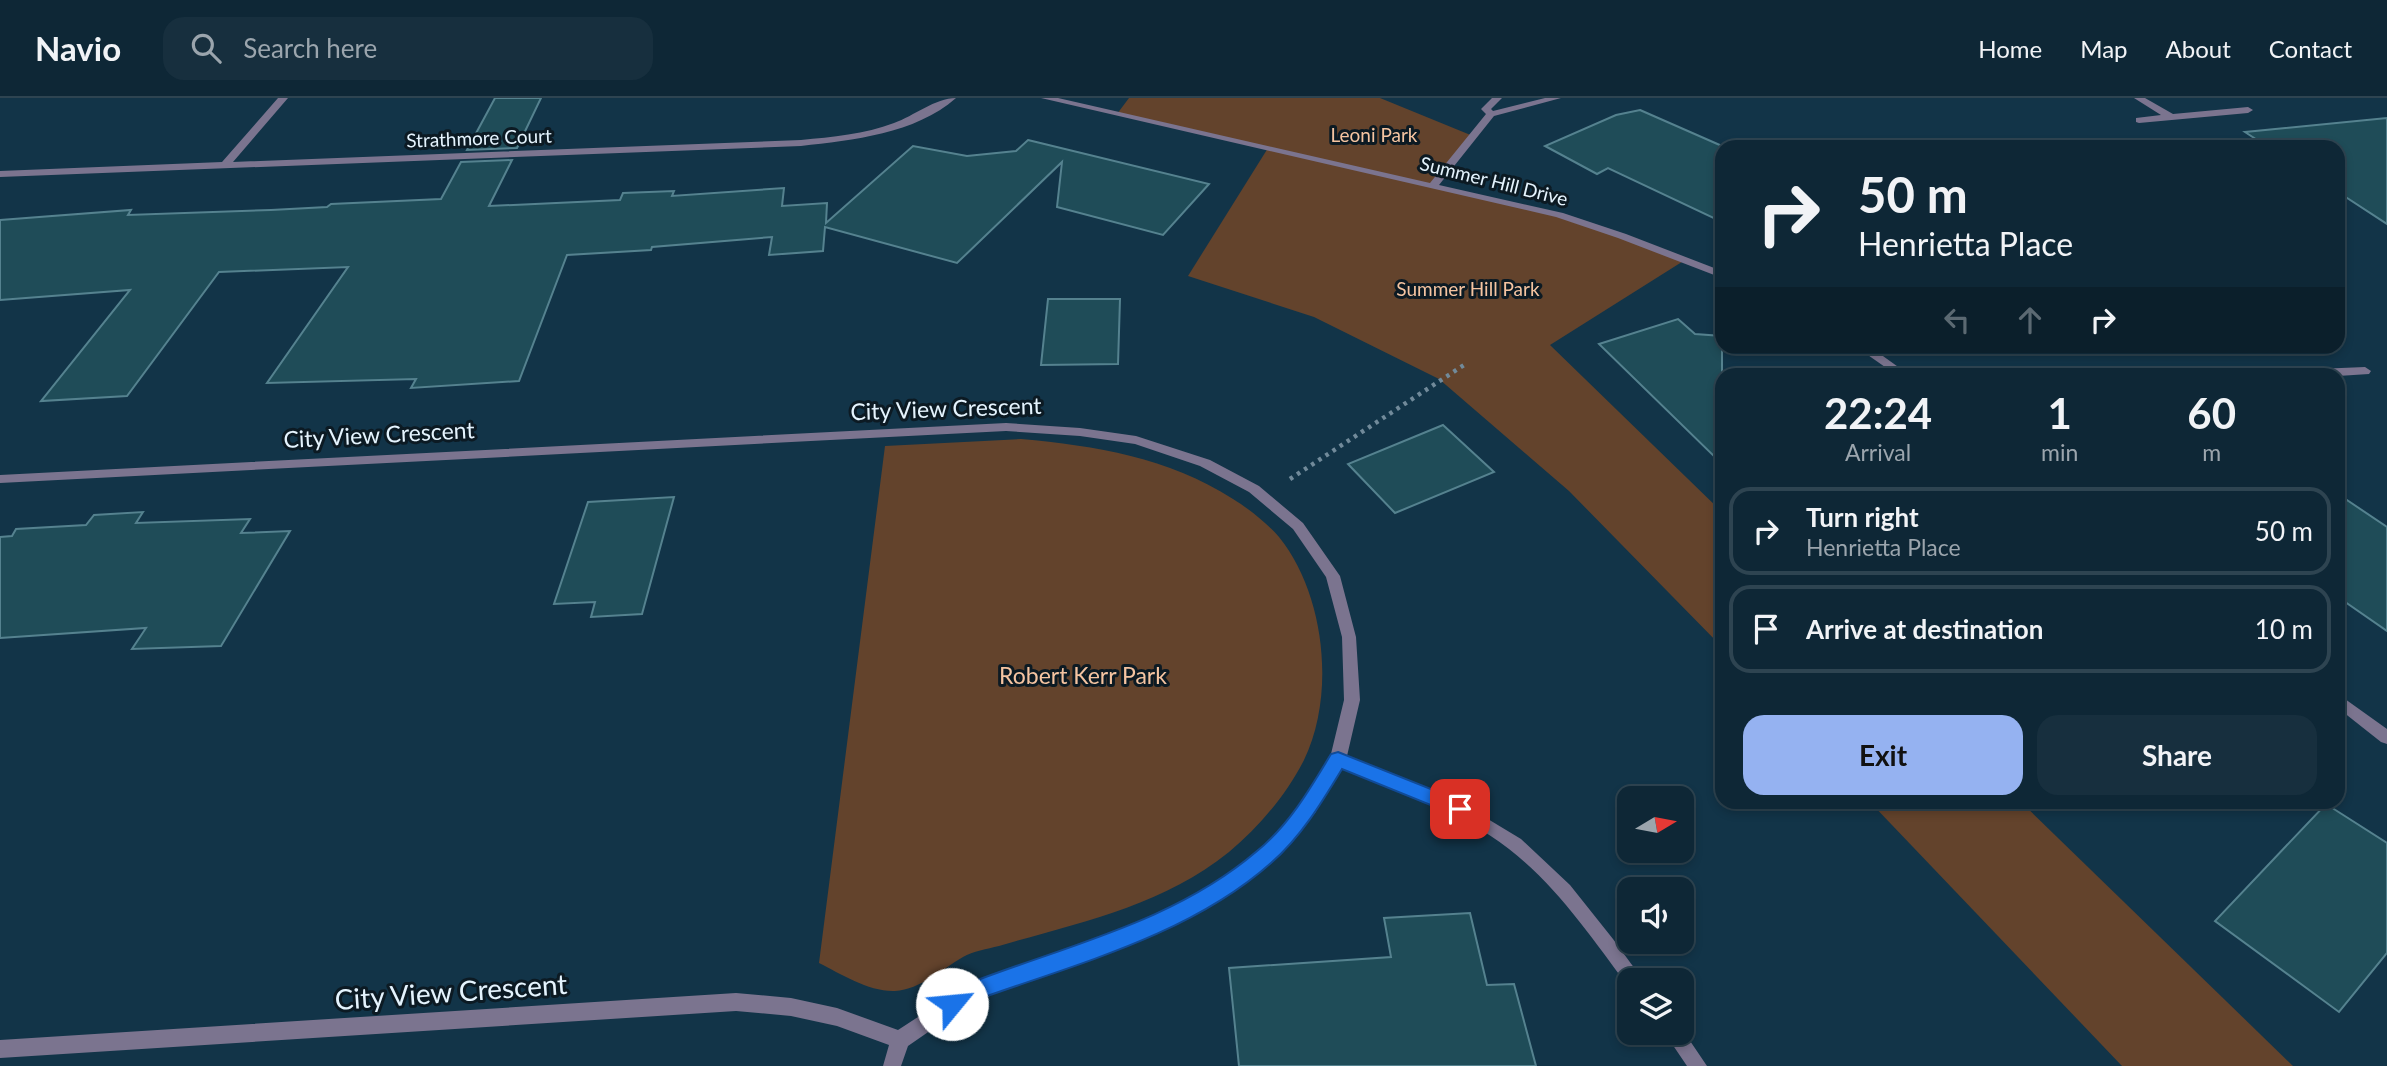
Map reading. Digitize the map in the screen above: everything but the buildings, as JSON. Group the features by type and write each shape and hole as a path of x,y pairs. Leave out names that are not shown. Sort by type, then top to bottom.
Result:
{"street":[{"path":"225,165 283,98"},
{"name":"Strathmore Court","path":"0,173 801,143 851,138 893,128 951,98"},
{"name":"Summer Hill Drive","path":"1046,98 1559,215 1715,272"},
{"path":"1491,114 1486,109 1497,98"},
{"path":"1433,185 1491,114 1556,98"},
{"path":"2139,98 2171,117"},
{"path":"2139,120 2248,110"},
{"path":"1872,354 1893,368"},
{"path":"2345,372 2365,371"},
{"name":"City View Crescent","path":"0,479 1006,427 1080,432 1136,440 1205,463 1263,496 1298,526 1334,576 1349,637 1352,700 1338,759 1308,808 1265,857 1202,901 1131,935 970,993 900,1040 837,1017 791,1007 736,1002 0,1049"},
{"path":"2345,705 2387,738"},
{"path":"1338,759 1460,809 1516,844 1580,908 1625,968"},
{"path":"892,1066 900,1040"},
{"path":"1683,1045 1698,1066"}],"path":[{"path":"1263,496 1465,365"}],"green space":[{"name":"Summer Hill Park","path":"1129,98 1380,98 1473,136 1433,185 1559,215 1685,260 1550,345 1715,505 1715,640 1569,491 1439,379 1314,317 1188,276 1268,148 1117,114"},
{"name":"Robert Kerr Park","path":"1021,439 1077,445 1157,463 1208,485 1239,503 1258,516 1279,537 1295,560 1316,615 1322,675 1314,734 1297,773 1271,809 1240,842 1203,871 1148,900 1119,911 971,953 914,987 895,991 875,989 819,963 885,446"},
{"path":"1877,809 2028,809 2293,1066 2122,1066"}],"route":[{"path":"952,1004 970,993 1131,935 1202,901 1265,857 1308,808 1338,759 1460,809"}],"park label":[{"name":"Leoni Park","path":"1374,135"}]}
